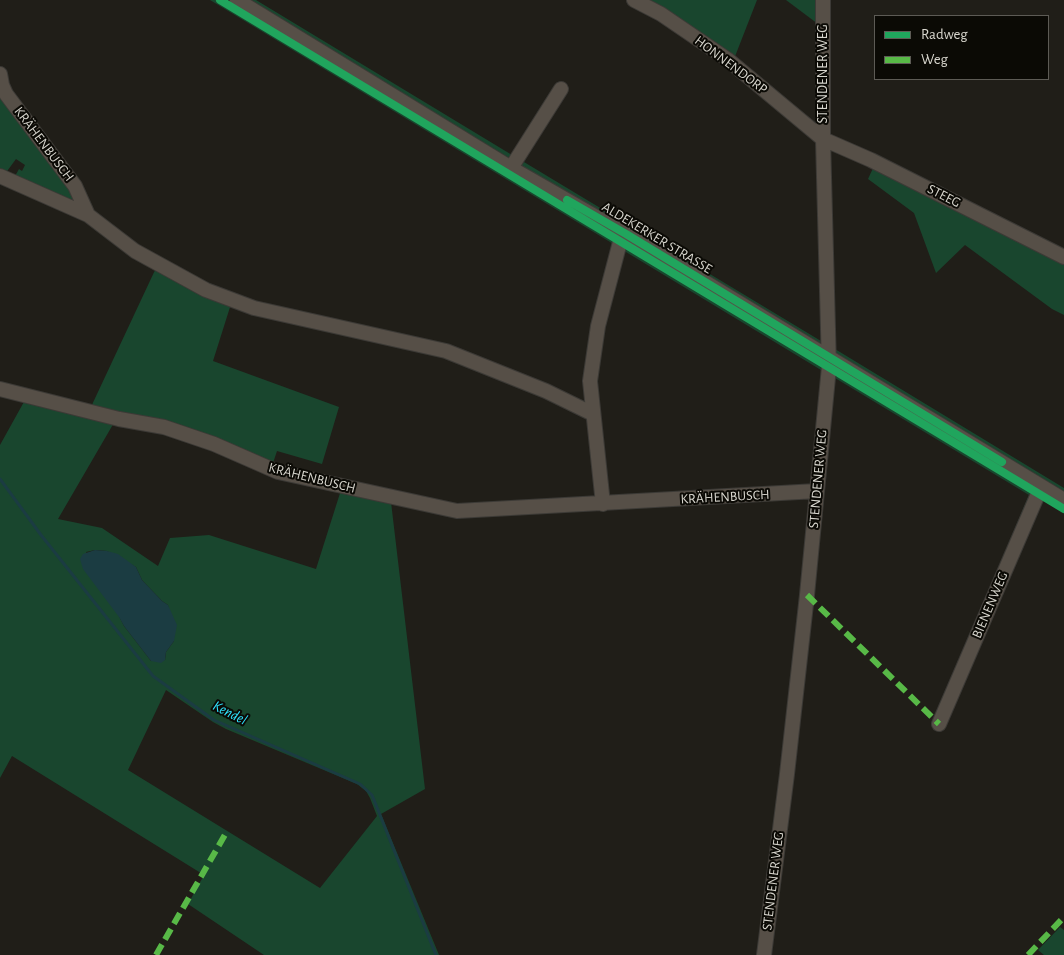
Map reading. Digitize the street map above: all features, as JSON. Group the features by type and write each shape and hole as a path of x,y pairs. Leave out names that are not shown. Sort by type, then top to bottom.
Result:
{"street":[{"name":"ALDEKERKER STRASSE","path":"237,0 511,168 626,234 1064,500"},
{"name":"HONNENDORP","path":"634,0 660,14 727,59 823,139"},
{"name":"STENDENER WEG","path":"764,955 787,774 817,491 829,356 823,139 823,0"},
{"name":"KRÄHENBUSCH","path":"0,74 6,94 75,186 88,215"},
{"path":"511,168 561,89"},
{"name":"STEEG","path":"823,139 871,160 1064,257"},
{"name":"KRÄHENBUSCH","path":"0,176 88,215 135,251 206,290 254,308 446,352 546,391 593,414"},
{"path":"603,504 590,381 598,326 620,242 626,234"},
{"name":"KRÄHENBUSCH","path":"0,389 119,419 164,427 214,444 278,472 458,511 817,491"},
{"name":"BIENENWEG","path":"940,724 1038,494 1044,488"}],"green space":[{"path":"210,0 225,0 617,235 615,245"},
{"path":"246,0 256,0 512,155 509,158"},
{"path":"644,0 757,0 734,59"},
{"path":"786,0 818,0 818,24"},
{"path":"0,92 81,207 14,178 19,169 22,171 25,165 16,159 5,174 0,172"},
{"path":"519,159 821,341 819,344 814,343 518,164"},
{"path":"874,166 1064,262 1064,315 1052,309 965,245 936,273 914,213 868,179"},
{"path":"625,243 629,243 814,354 821,361 821,370 621,249"},
{"path":"156,268 231,304 213,361 339,407 322,464 277,451 272,466 90,409"},
{"path":"835,349 1064,488 1064,493 835,355"},
{"path":"842,371 1030,484 1030,496 936,715 1029,495 835,378"},
{"path":"25,400 115,421 58,519 102,528 158,566 170,538 209,535 316,569 341,490 391,502 425,789 381,814 439,955 264,955 188,904 204,875 12,756 0,778 0,445","holes":["95,550 107,551 136,567 142,580 168,605 174,641 166,652 165,660 151,661 124,626 86,552","166,690 226,729 357,784 366,791 377,816 320,888 128,770"]},
{"path":"1060,927 1064,930 1064,955 1044,955 1038,950"}],"water":[{"path":"95,550 118,554 136,567 142,580 168,605 177,625 174,641 166,652 165,660 161,663 151,661 83,569 80,559 83,554"}],"waterway":[{"name":"Kendel","path":"0,479 41,535 153,676 214,720 360,784 372,795 436,955"}],"marked path":[{"path":"807,595 939,724"},
{"path":"156,955 226,833"},
{"path":"1028,955 1064,917"}],"cycle path":[{"path":"220,0 1064,509"},
{"path":"567,200 1002,462"}]}
